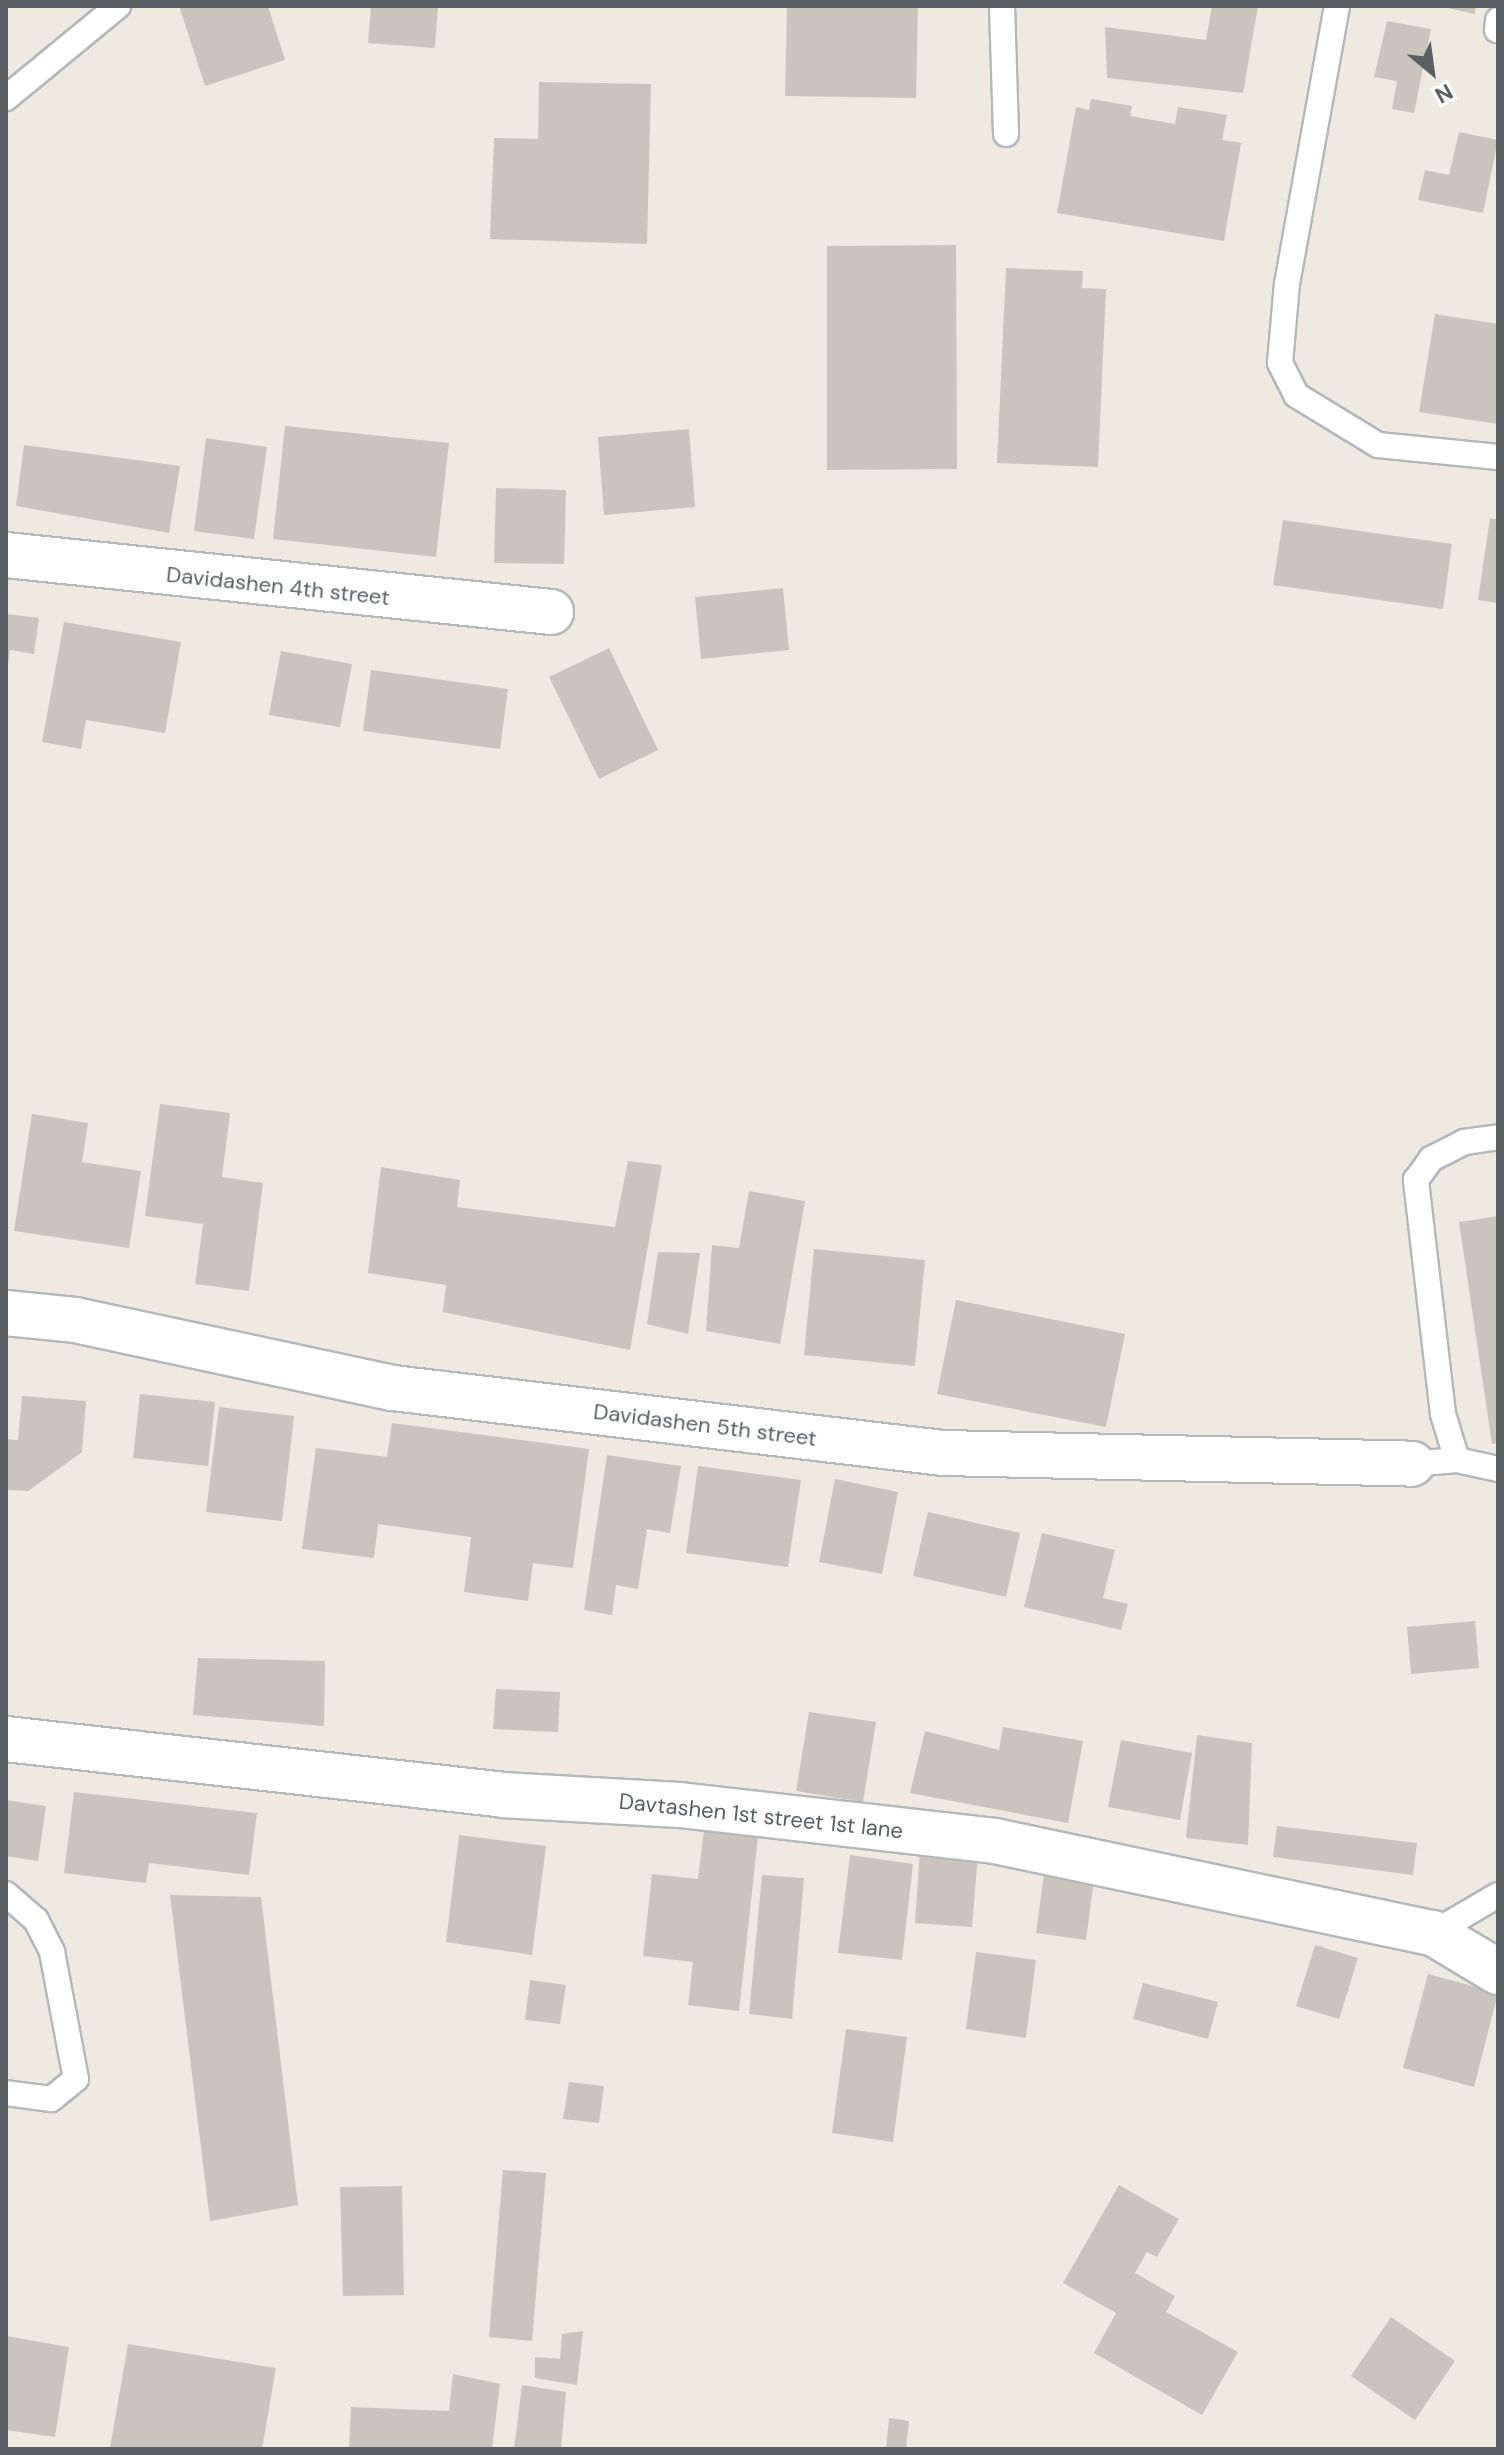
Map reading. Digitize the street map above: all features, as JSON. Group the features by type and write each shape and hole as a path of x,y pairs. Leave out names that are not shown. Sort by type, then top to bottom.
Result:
{"street":[{"name":"Davidashen 4th street","path":"6,555 551,612"},
{"name":"Davidashen 5th street","path":"6,1313 75,1320 393,1388 943,1453 1412,1464"},
{"name":"Davtashen 1st street 1st lane","path":"6,1739 502,1795 680,1805 995,1841 1433,1933 1498,1972"}],"lane":[{"path":"6,98 118,6"},
{"path":"1002,6 1006,134"},
{"path":"1337,6 1287,283 1280,363 1296,395 1378,445 1498,457"},
{"path":"1457,1460 1443,1414 1416,1180 1431,1159 1464,1142 1498,1137"},
{"path":"1412,1464 1457,1460 1498,1469"},
{"path":"6,1894 36,1920 52,1952 76,2079 51,2099 6,2093"},
{"path":"1433,1933 1498,1895"}],"building":[{"path":"179,6 268,6 285,60 205,86"},
{"path":"371,6 438,6 435,48 368,43"},
{"path":"787,6 918,6 916,98 785,96"},
{"path":"1212,6 1258,6 1243,93 1107,78 1105,27 1206,40"},
{"path":"1438,6 1476,6 1475,14"},
{"path":"1387,21 1431,29 1414,113 1392,109 1397,81 1374,77"},
{"path":"539,82 651,84 647,244 490,239 494,138 538,139"},
{"path":"1091,99 1132,106 1130,116 1175,124 1178,107 1227,115 1222,140 1241,143 1224,241 1057,213 1076,107 1089,110"},
{"path":"1459,132 1498,140 1483,213 1418,200 1425,170 1449,175"},
{"path":"956,245 957,469 827,470 827,246"},
{"path":"1006,268 1083,271 1082,288 1106,289 1098,467 997,463"},
{"path":"1435,314 1498,324 1498,424 1419,412"},
{"path":"285,426 449,443 436,557 273,539"},
{"path":"689,429 695,507 604,515 598,437"},
{"path":"206,438 267,447 254,539 194,531"},
{"path":"24,445 180,466 169,533 16,506"},
{"path":"496,488 566,490 564,564 494,563"},
{"path":"1490,518 1498,520 1498,603 1478,600"},
{"path":"1283,520 1452,544 1443,609 1273,585"},
{"path":"783,588 789,650 701,659 695,597"},
{"path":"6,614 39,618 34,654 10,650 8,665"},
{"path":"64,622 181,642 165,733 86,720 81,749 42,742"},
{"path":"609,648 658,750 599,779 549,677"},
{"path":"281,651 352,664 340,727 269,715"},
{"path":"371,670 508,689 500,749 363,731"},
{"path":"160,1104 230,1113 222,1177 263,1183 249,1291 195,1284 203,1224 145,1216"},
{"path":"32,1114 88,1123 82,1162 141,1171 129,1248 14,1231"},
{"path":"628,1161 662,1165 630,1350 443,1312 446,1285 368,1273 381,1167 460,1180 457,1207 615,1227"},
{"path":"749,1191 805,1201 780,1344 706,1331 712,1245 739,1248"},
{"path":"1498,1216 1498,1443 1492,1444 1459,1222"},
{"path":"814,1249 925,1260 915,1366 804,1355"},
{"path":"658,1252 700,1253 688,1334 647,1324"},
{"path":"956,1300 1125,1334 1106,1427 937,1394"},
{"path":"140,1394 215,1402 208,1466 133,1458"},
{"path":"22,1396 86,1401 82,1452 28,1491 6,1490 6,1439 18,1440"},
{"path":"219,1407 294,1416 282,1521 206,1512"},
{"path":"392,1423 589,1449 573,1568 533,1563 528,1601 464,1592 471,1537 378,1524 374,1558 302,1549 316,1448 387,1457"},
{"path":"607,1455 681,1466 670,1533 647,1529 638,1589 616,1585 612,1615 584,1610"},
{"path":"698,1466 801,1480 788,1567 686,1553"},
{"path":"835,1479 898,1492 882,1574 819,1562"},
{"path":"928,1512 1020,1533 1006,1597 913,1576"},
{"path":"1042,1533 1115,1550 1103,1598 1128,1604 1121,1630 1024,1607"},
{"path":"1475,1621 1479,1668 1411,1674 1407,1627"},
{"path":"198,1658 325,1661 324,1726 193,1715"},
{"path":"496,1689 560,1692 558,1732 493,1729"},
{"path":"809,1712 876,1722 863,1802 796,1791"},
{"path":"1003,1727 1083,1741 1068,1823 910,1793 925,1731 999,1750"},
{"path":"1197,1735 1252,1743 1248,1845 1186,1838"},
{"path":"1121,1740 1192,1753 1180,1820 1108,1807"},
{"path":"74,1792 257,1813 249,1875 149,1863 146,1883 64,1873"},
{"path":"6,1800 46,1806 38,1861 6,1856"},
{"path":"705,1822 759,1828 739,2011 688,2005 693,1962 643,1956 652,1874 698,1879"},
{"path":"1277,1826 1417,1843 1413,1875 1273,1857"},
{"path":"459,1835 546,1846 532,1955 446,1942"},
{"path":"920,1849 978,1853 972,1927 915,1923"},
{"path":"850,1855 913,1864 902,1960 838,1953"},
{"path":"1044,1874 1094,1880 1086,1940 1036,1933"},
{"path":"762,1875 804,1878 792,2019 749,2014"},
{"path":"170,1895 261,1897 298,2205 210,2221"},
{"path":"1315,1945 1358,1958 1339,2019 1296,2006"},
{"path":"976,1952 1036,1960 1026,2038 966,2029"},
{"path":"1428,1974 1498,1993 1474,2087 1403,2068"},
{"path":"530,1980 566,1985 560,2024 525,2020"},
{"path":"1143,1983 1218,2002 1208,2039 1133,2019"},
{"path":"846,2029 907,2037 893,2142 832,2133"},
{"path":"569,2082 604,2086 599,2123 563,2119"},
{"path":"503,2170 546,2173 532,2341 489,2337"},
{"path":"1119,2185 1179,2219 1157,2257 1147,2252 1135,2273 1175,2296 1166,2312 1238,2352 1202,2415 1094,2353 1116,2313 1063,2283"},
{"path":"402,2186 404,2295 343,2296 340,2187"},
{"path":"1391,2317 1455,2361 1415,2420 1351,2376"},
{"path":"583,2331 577,2385 535,2378 535,2357 560,2359 562,2334"},
{"path":"6,2336 69,2347 55,2437 6,2430"},
{"path":"128,2344 276,2368 262,2449 110,2448"},
{"path":"453,2374 500,2384 492,2449 349,2449 351,2407 449,2411"},
{"path":"522,2385 566,2392 561,2449 514,2449"},
{"path":"889,2418 909,2421 906,2449 886,2449"}]}
